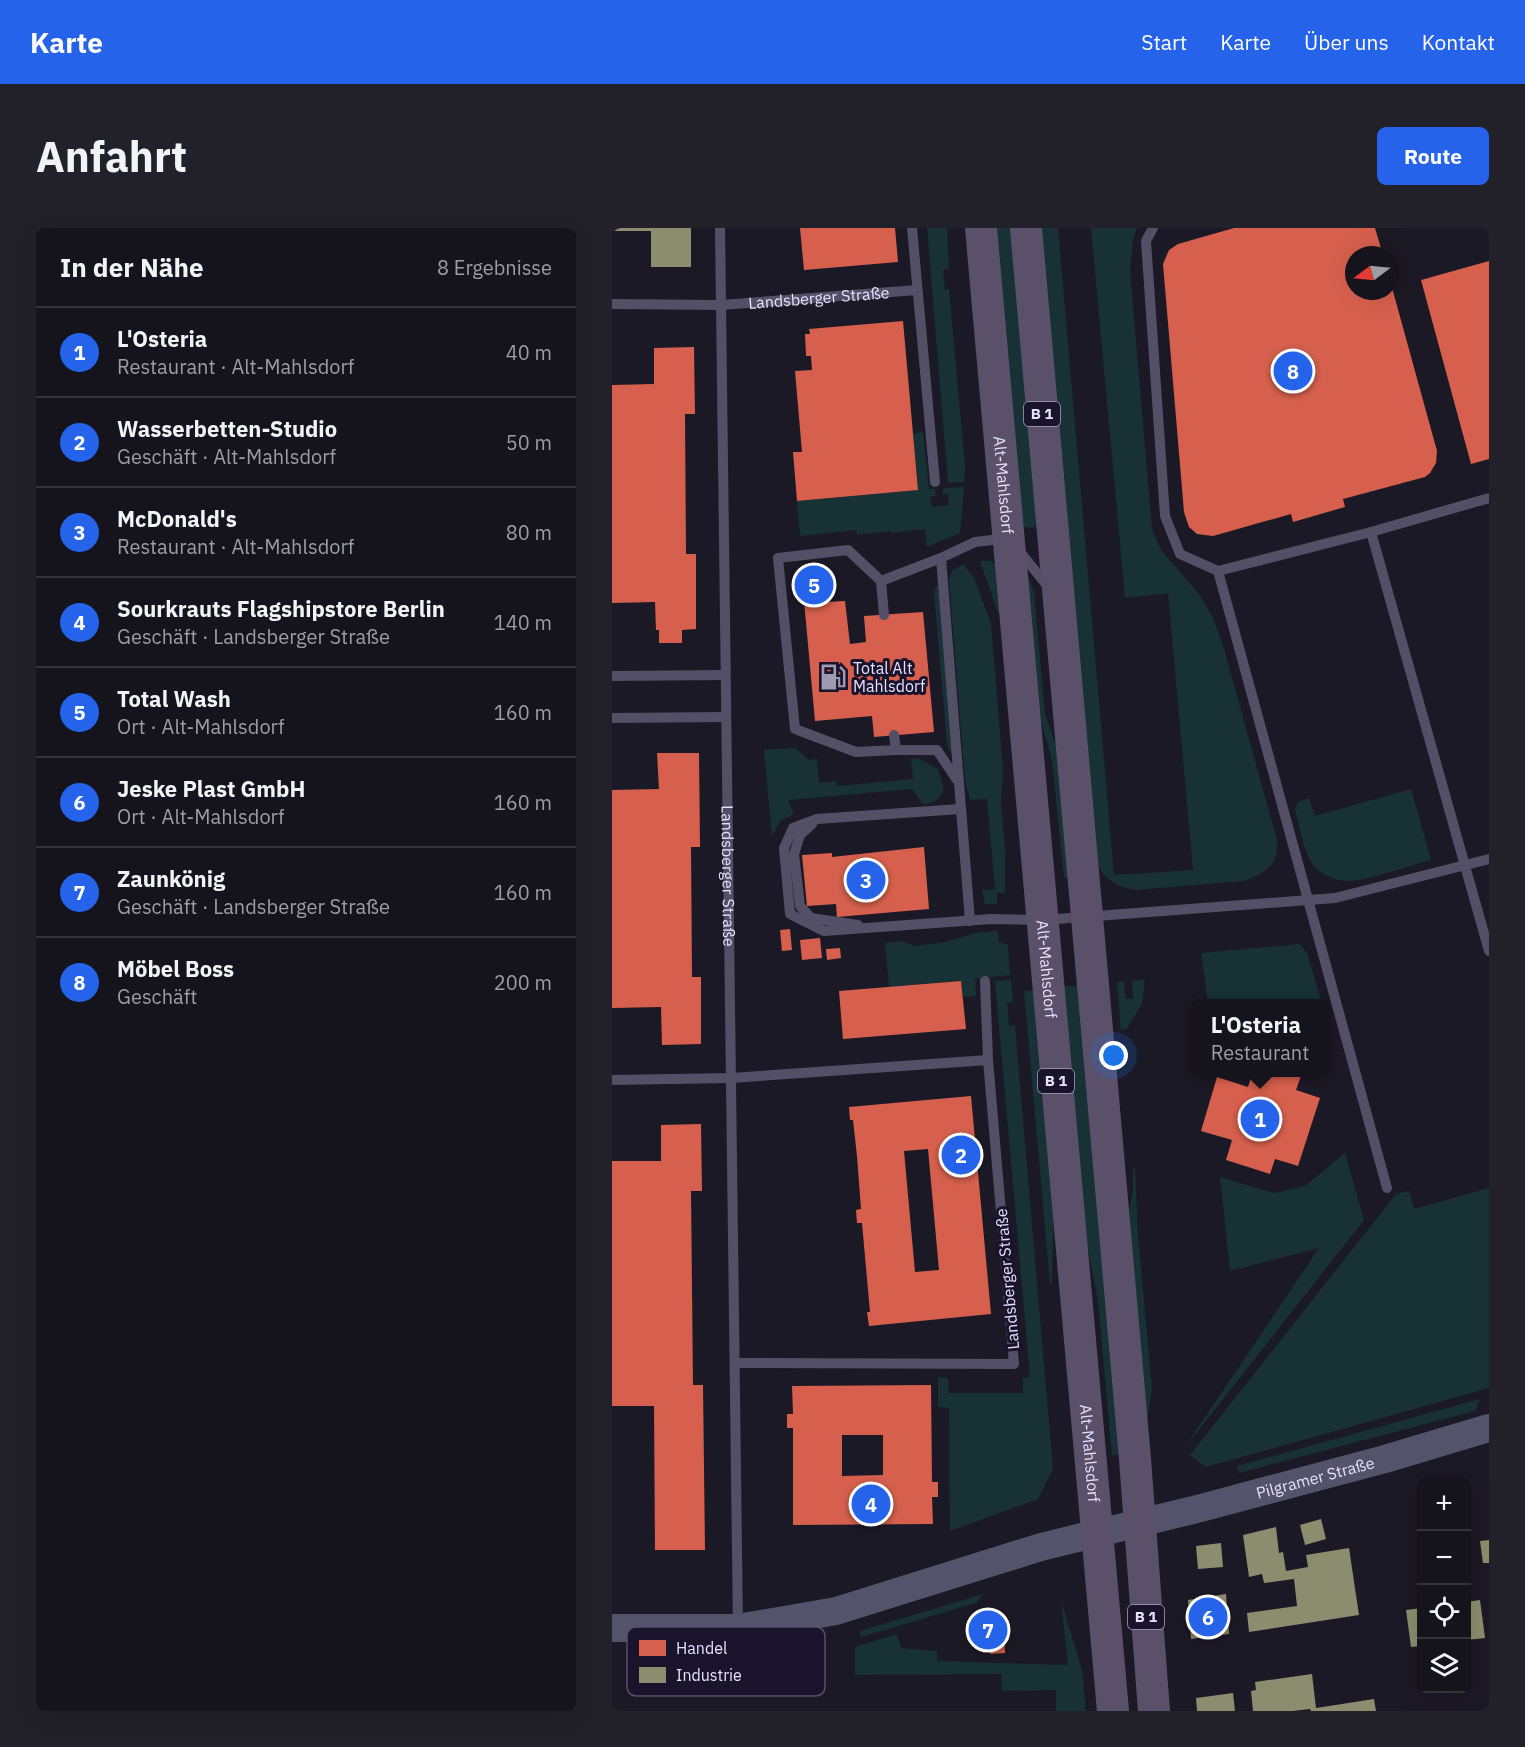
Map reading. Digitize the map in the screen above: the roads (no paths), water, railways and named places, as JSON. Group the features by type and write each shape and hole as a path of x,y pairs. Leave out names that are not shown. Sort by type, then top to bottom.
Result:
{"main road":[{"name":"Alt-Mahlsdorf","path":"981,228 1113,1711"},
{"name":"B 1","path":"1026,228 1154,1711"}],"street":[{"name":"Pilgramer Straße","path":"1139,1523 1385,1459 1489,1428"},
{"path":"744,1627 836,1611 1041,1547 1139,1523"}],"lane":[{"name":"Landsberger Straße","path":"720,228 738,1627"},
{"path":"912,228 935,482"},
{"path":"1153,228 1146,241 1165,516 1180,554 1218,571 1371,532 1489,498"},
{"name":"Landsberger Straße","path":"612,304 721,305 917,290"},
{"path":"1371,532 1489,951"},
{"path":"881,581 975,542 1009,538 1059,600"},
{"path":"884,615 881,581 848,550 778,558 795,729 856,752 937,750 958,782"},
{"path":"941,558 970,921"},
{"path":"1218,571 1387,1188"},
{"path":"612,676 725,675"},
{"path":"612,718 726,717"},
{"path":"894,735 896,750"},
{"path":"960,809 817,819 793,828 784,848 790,914 824,931 991,920 1042,921 1335,898 1489,859"},
{"name":"Landsberger Straße","path":"735,1363 1014,1364 988,1060 985,981"},
{"path":"612,1080 731,1078 988,1060"}],"place":[{"name":"Möbel Boss","path":"1293,371"},
{"name":"Total Wash","path":"814,585"},
{"name":"Total Alt Mahlsdorf","path":"833,677"},
{"name":"McDonald's","path":"866,880"},
{"name":"L'Osteria","path":"1260,1119"},
{"name":"Wasserbetten-Studio","path":"961,1155"},
{"name":"Sourkrauts Flagshipstore Berlin","path":"871,1504"},
{"name":"Jeske Plast GmbH","path":"1208,1617"},
{"name":"Zaunkönig","path":"988,1630"}]}
